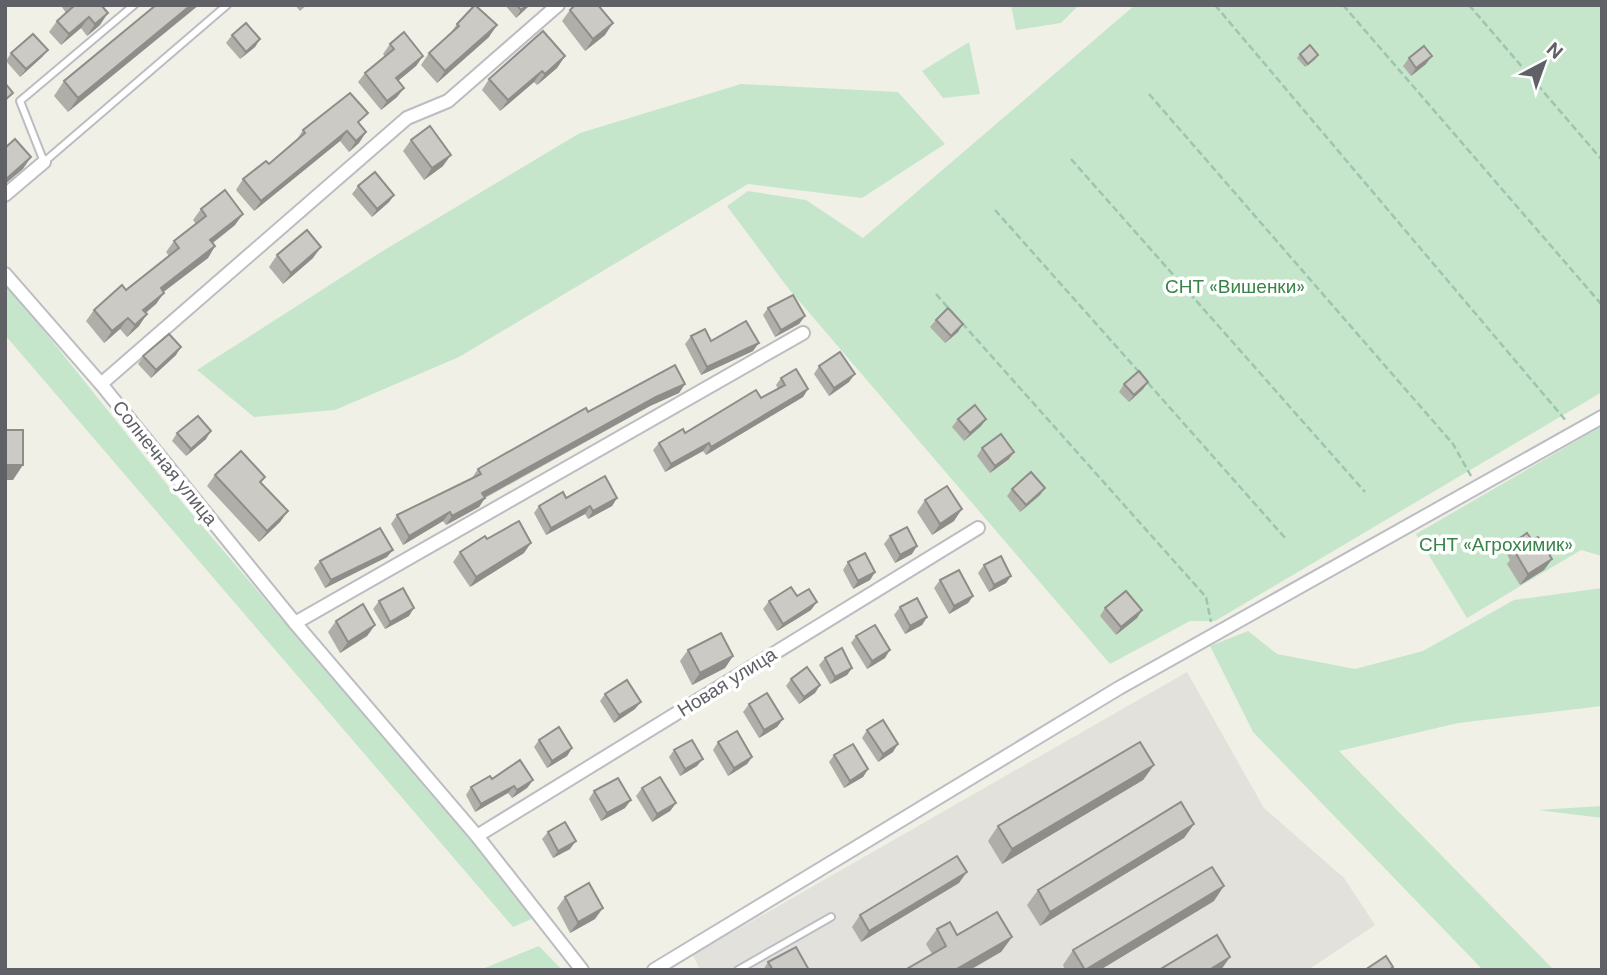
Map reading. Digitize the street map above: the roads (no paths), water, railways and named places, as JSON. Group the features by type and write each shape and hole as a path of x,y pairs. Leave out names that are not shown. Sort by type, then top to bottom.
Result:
{"street":[{"name":"Солнечная улица","path":"558,5 448,101 407,118 101,384 295,623 477,836 582,970"},
{"path":"5,195 44,162"},
{"path":"5,274 101,384"},
{"path":"295,623 803,333"},
{"path":"654,970 1119,688 1602,417"},
{"name":"Новая улица","path":"477,836 978,528"}],"lane":[{"path":"20,101 134,5"},
{"path":"12,93 20,101 44,162 227,5"},
{"path":"738,970 831,917"}],"park label":[{"name":"СНТ «Вишенки»","path":"1235,286"},
{"name":"СНТ «Агрохимик»","path":"1496,544"}]}
